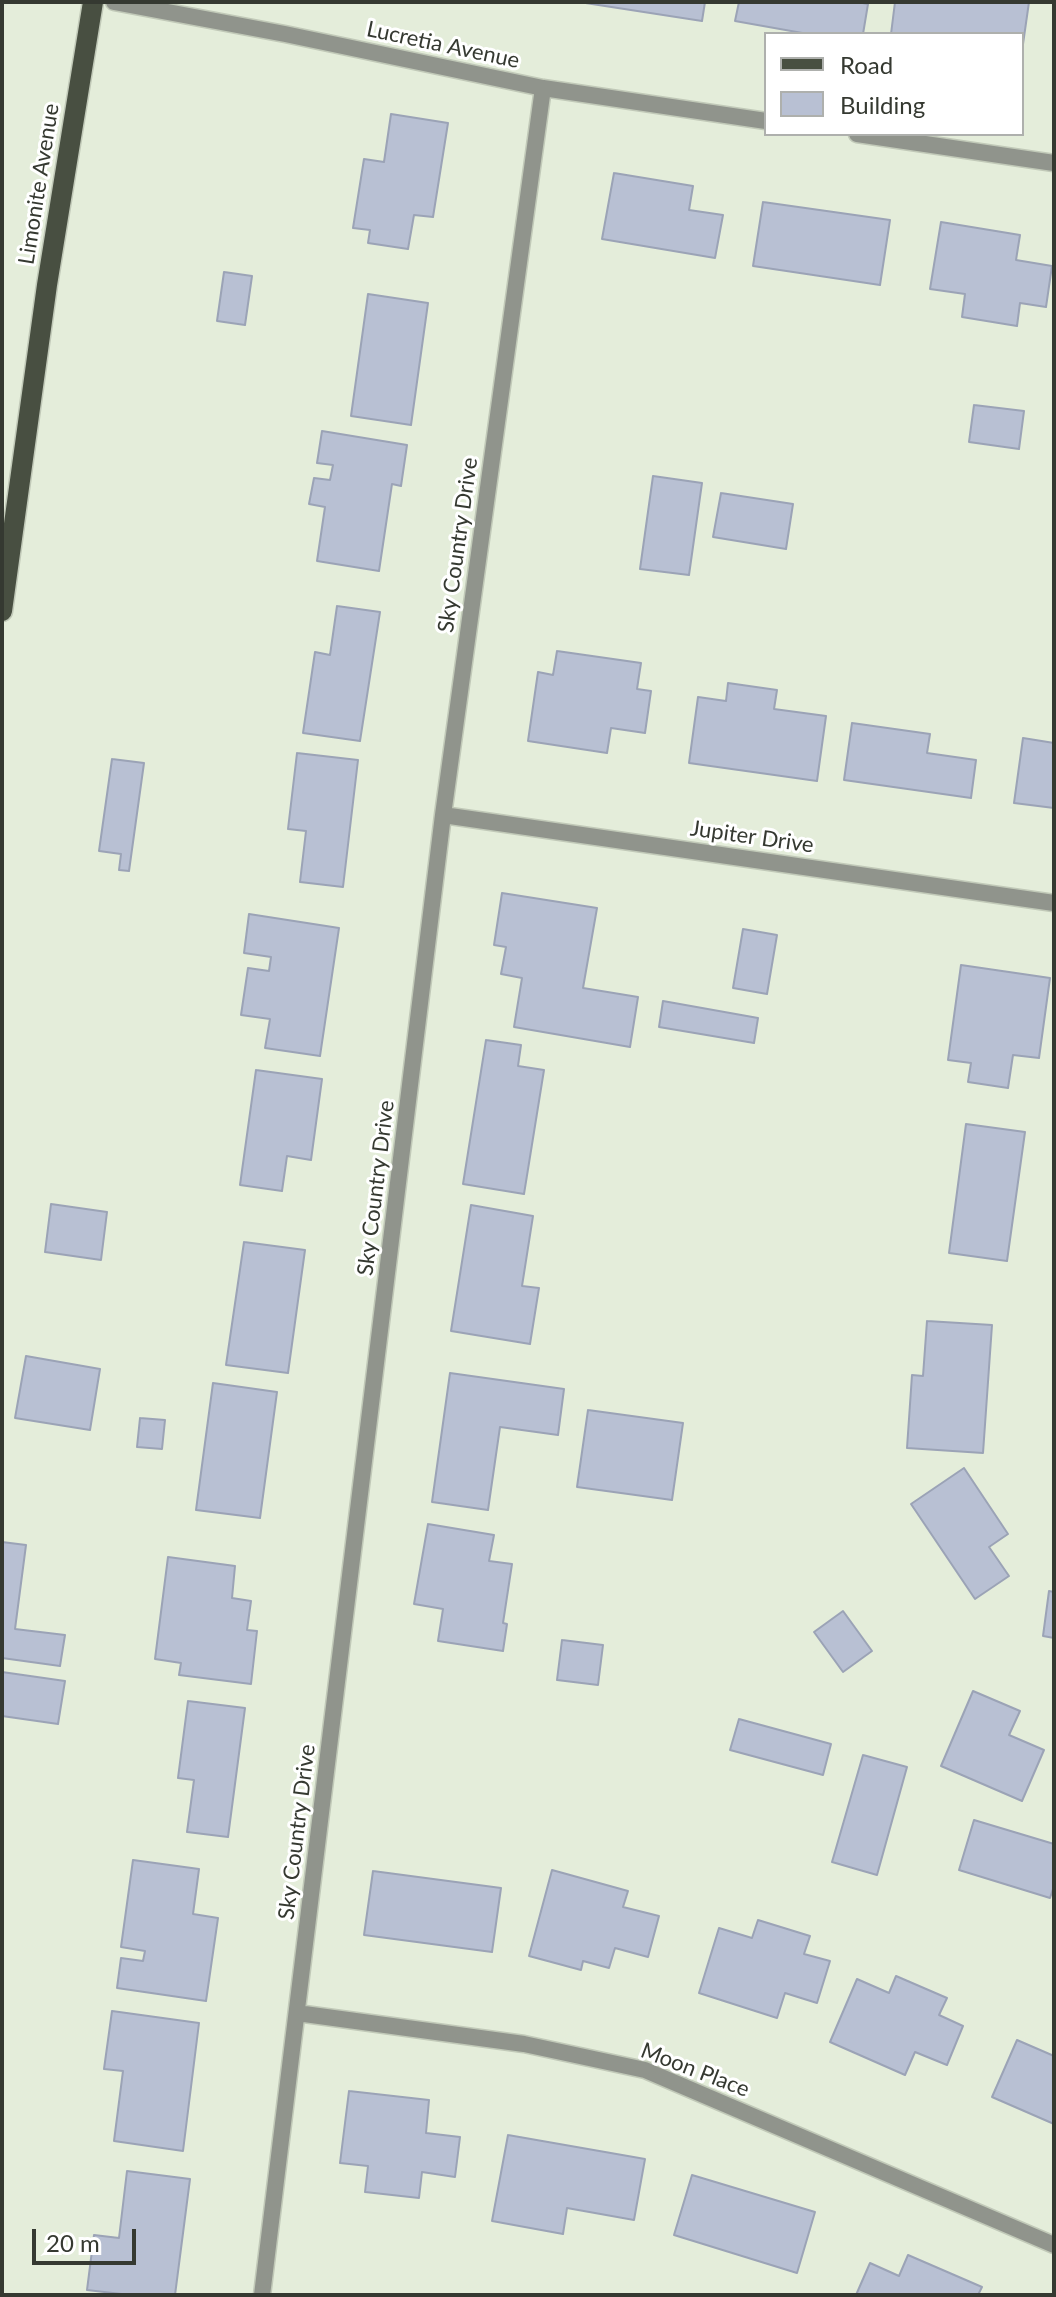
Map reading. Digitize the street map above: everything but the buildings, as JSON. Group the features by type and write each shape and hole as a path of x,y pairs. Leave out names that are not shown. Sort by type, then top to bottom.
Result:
{"main road":[{"name":"Limonite Avenue","path":"2,611 47,285 93,2"}],"street":[{"name":"Lucretia Avenue","path":"114,2 543,88 764,121"},
{"name":"Sky Country Drive","path":"262,2295 443,815 543,88"},
{"path":"871,136 1054,163"},
{"name":"Jupiter Drive","path":"443,815 1054,903"},
{"name":"Moon Place","path":"297,2013 524,2044 645,2070 1054,2245"}]}
